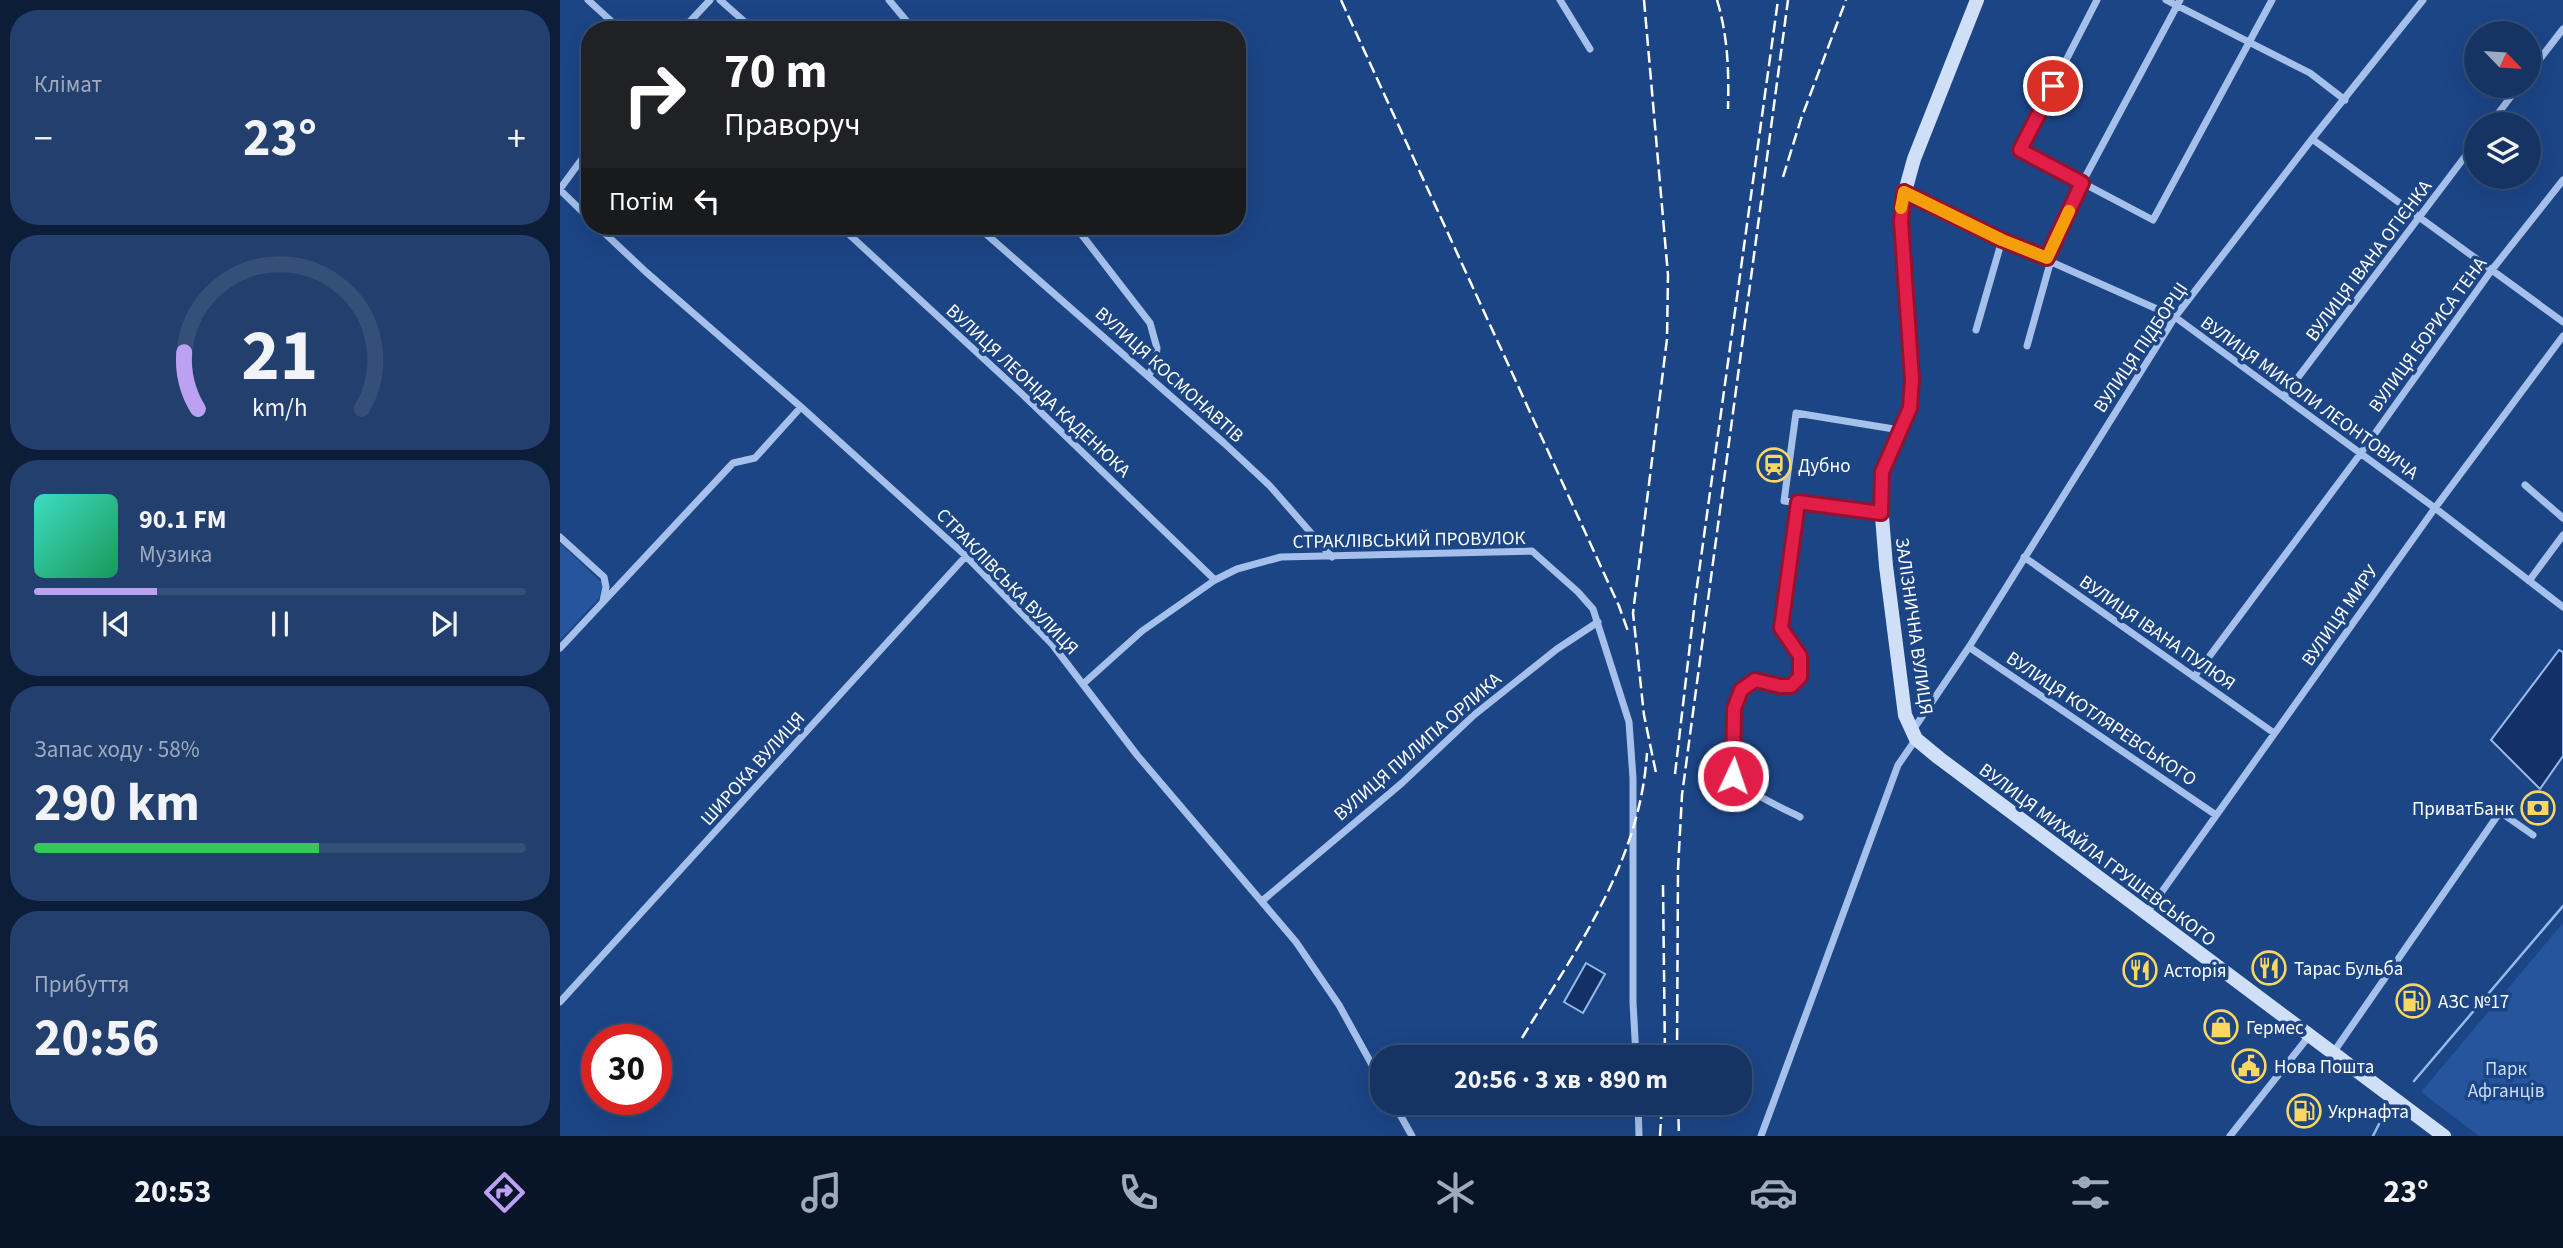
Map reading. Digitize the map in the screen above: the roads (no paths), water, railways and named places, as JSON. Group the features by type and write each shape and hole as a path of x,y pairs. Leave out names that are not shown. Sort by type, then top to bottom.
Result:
{"main road":[{"name":"ЗАЛІЗНИЧНА ВУЛИЦЯ","path":"1914,736 1903,705 1881,513 1882,472 1910,408 1912,379 1901,221 1904,192 1977,0"},
{"name":"ВУЛИЦЯ МИХАЙЛА ГРУШЕВСЬКОГО","path":"1914,736 2146,914 2444,1136"}],"street":[{"path":"588,0 611,21"},
{"path":"690,21 710,0"},
{"path":"720,0 744,21"},
{"path":"889,0 906,21"},
{"path":"1560,0 1590,49"},
{"path":"2097,0 2020,150 2153,220 2272,0"},
{"path":"2165,0 2178,2 2310,73 2345,100"},
{"name":"ВУЛИЦЯ ПІДБОРЦІ","path":"1914,736 2175,317 2423,0"},
{"path":"2027,346 2049,259 2082,183 2178,2"},
{"path":"2541,58 2563,29"},
{"path":"2499,112 2510,98"},
{"path":"2312,139 2563,322"},
{"name":"ВУЛИЦЯ ІВАНА ОГІЄНКА","path":"2284,396 2464,158"},
{"path":"581,161 560,190 581,210"},
{"name":"ВУЛИЦЯ БОРИСА ТЕНА","path":"2194,677 2361,453 2491,271 2563,180"},
{"name":"ВУЛИЦЯ МИКОЛИ ЛЕОНТОВИЧА","path":"1904,192 2002,240 2175,317 2361,453 2563,607"},
{"name":"СТРАКЛІВСЬКА ВУЛИЦЯ","path":"607,235 966,556 1052,644 1137,755 1296,942 1339,1005 1370,1061"},
{"name":"ВУЛИЦЯ ЛЕОНІДА КАДЕНЮКА","path":"850,235 1042,412 1214,580"},
{"name":"ВУЛИЦЯ КОСМОНАВТІВ","path":"987,235 1270,486 1332,557"},
{"path":"1082,235 1150,323 1157,348 1149,376"},
{"path":"1976,330 2002,240"},
{"name":"ВУЛИЦЯ МИРУ","path":"2146,914 2434,508 2563,336"},
{"path":"560,648 733,463 755,458 801,407"},
{"path":"1881,513 1784,501 1796,413 1901,430"},
{"path":"2525,485 2563,518"},
{"path":"1798,502 1781,628 1800,656 1800,677 1791,686 1755,680 1741,690 1734,709 1732,770 1740,784 1800,817"},
{"path":"2529,581 2563,535"},
{"path":"560,537 604,577 606,587 603,602"},
{"name":"СТРАКЛІВСЬКИЙ ПРОВУЛОК","path":"1083,684 1142,631 1214,580 1237,569 1281,557 1532,551 1593,609 1629,722 1633,778 1635,1045"},
{"name":"ШИРОКА ВУЛИЦЯ","path":"560,1002 966,556"},
{"name":"ВУЛИЦЯ ІВАНА ПУЛЮЯ","path":"2024,557 2274,733"},
{"name":"ВУЛИЦЯ ПИЛИПА ОРЛИКА","path":"1262,901 1402,783 1474,715 1556,649 1598,622"},
{"name":"ВУЛИЦЯ КОТЛЯРЕВСЬКОГО","path":"1969,647 2216,815"},
{"name":"ЗАЛІЗНИЧНА ВУЛИЦЯ","path":"1761,1136 1898,765 1914,736"},
{"path":"2333,1054 2500,812 2533,835"},
{"path":"2230,1136 2309,1036"},
{"path":"1400,1115 1412,1136"},
{"path":"1638,1115 1639,1136"}],"waterway":[{"path":"2414,1081 2563,906"},
{"path":"2373,1136 2379,1124"}],"railway":[{"path":"1341,0 1619,606 1629,634"},
{"path":"1644,0 1668,275 1667,339 1633,613 1644,715 1656,773"},
{"path":"1717,0 1727,54 1728,109"},
{"path":"1675,774 1695,601 1778,0"},
{"path":"1677,1045 1678,869 1682,795 1788,0"},
{"path":"1783,177 1801,119 1846,0"},
{"path":"1522,1038 1584,937 1619,867 1642,793 1647,753"},
{"path":"1663,885 1665,1045"},
{"path":"1660,1136 1661,1115"},
{"path":"1678,1115 1679,1136"}],"place":[{"name":"Дубно","path":"1774,465"},
{"name":"ПриватБанк","path":"2538,808"},
{"name":"Тарас Бульба","path":"2269,968"},
{"name":"Асторія","path":"2140,970"},
{"name":"АЗС №17","path":"2413,1001"},
{"name":"Гермес","path":"2221,1027"},
{"name":"Нова Пошта","path":"2249,1066"},
{"name":"Укрнафта","path":"2304,1111"}],"park label":[{"name":"Парк Афганців","path":"2506,1079"}]}
